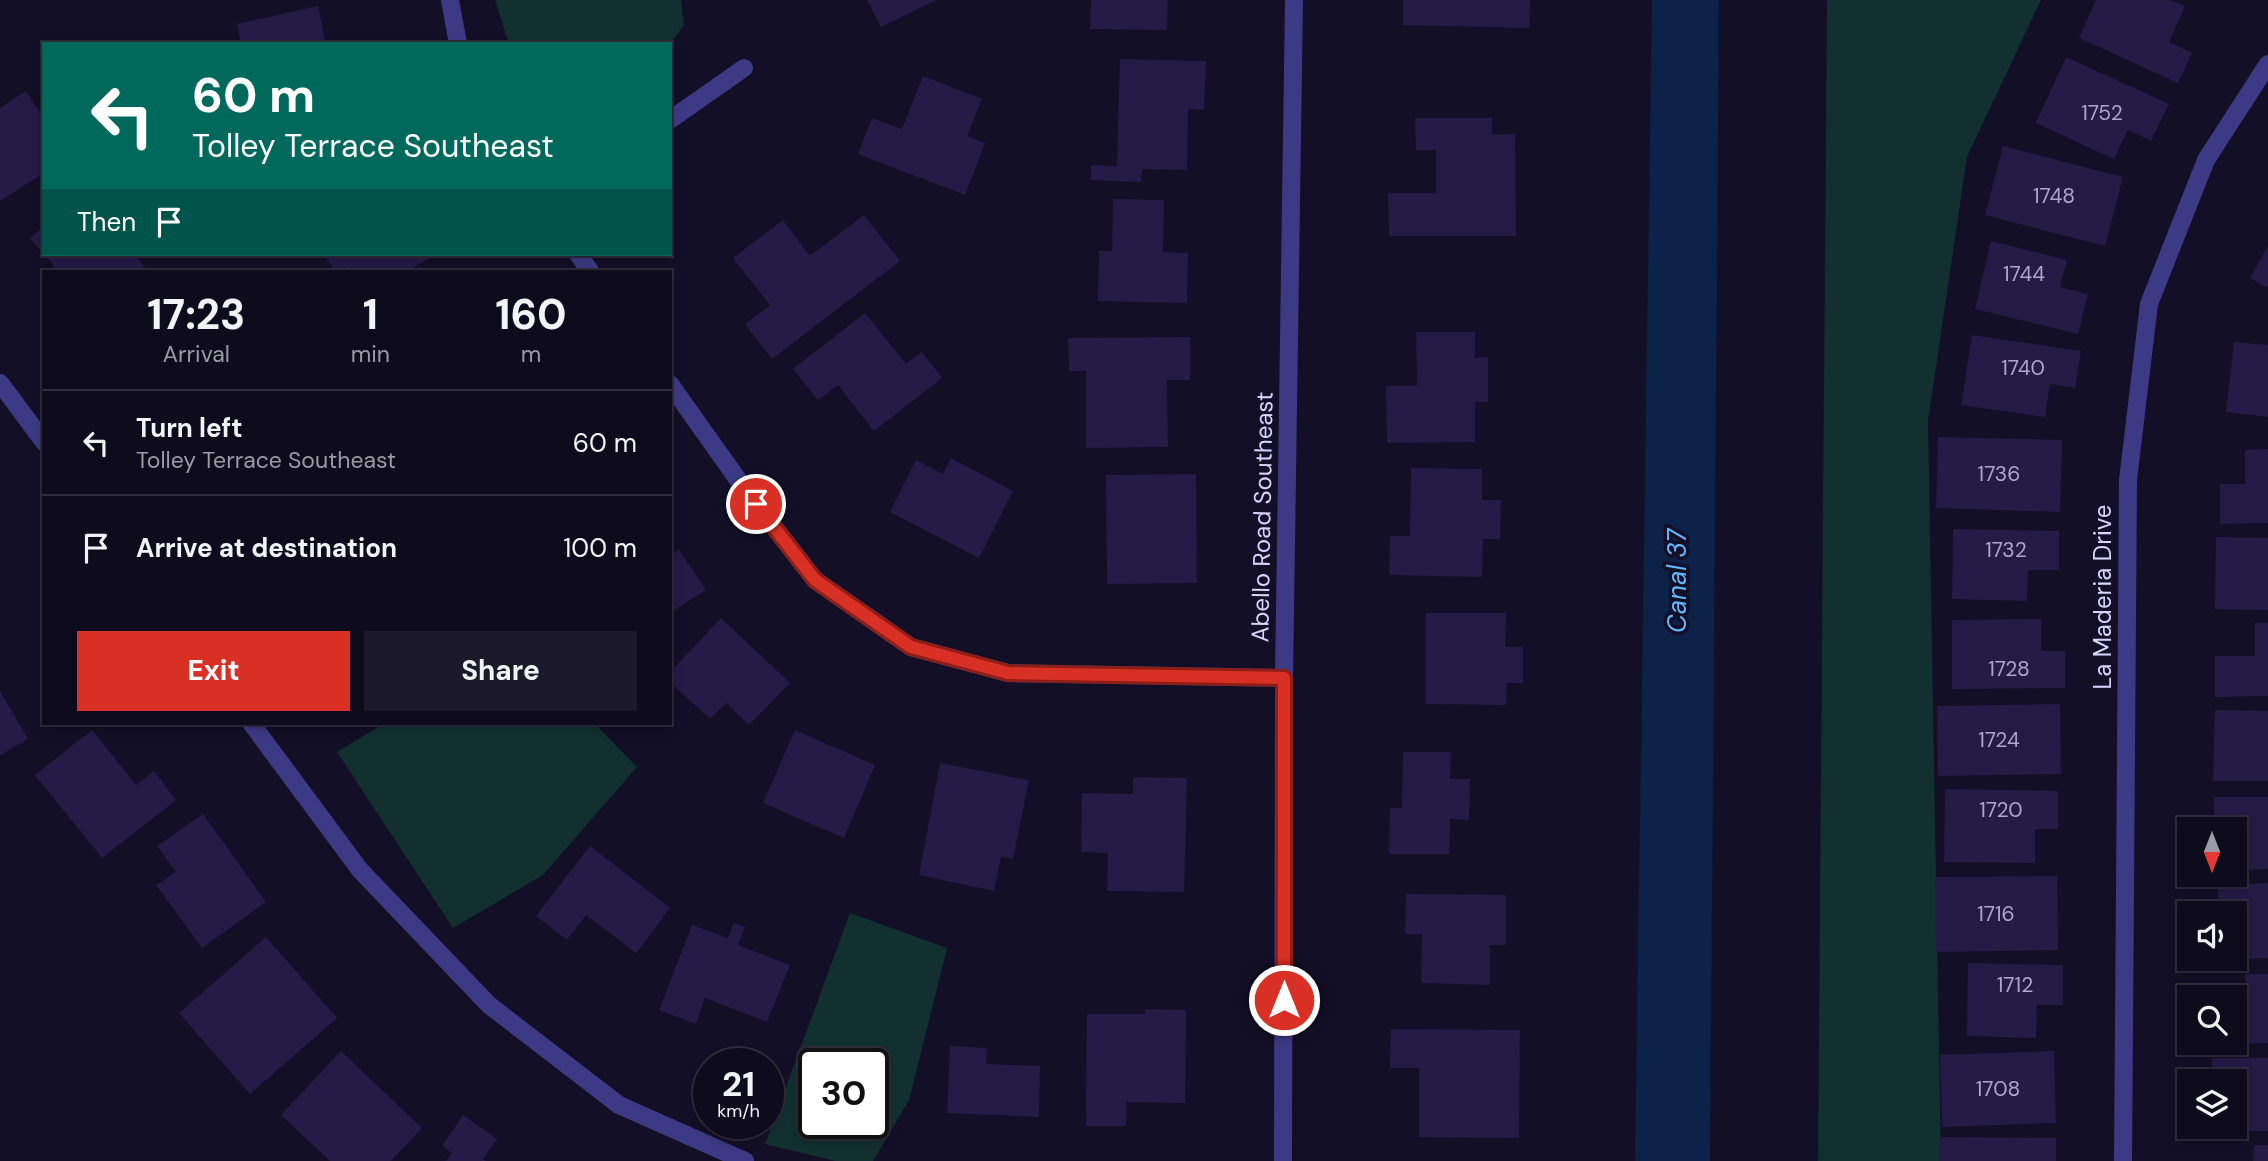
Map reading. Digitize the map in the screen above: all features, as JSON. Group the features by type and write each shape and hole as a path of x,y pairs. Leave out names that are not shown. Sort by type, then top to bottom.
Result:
{"street":[{"path":"450,0 458,42"},
{"name":"Abello Road Southeast","path":"1283,1161 1284,678 1294,0"},
{"name":"La Maderia Drive","path":"2123,1161 2128,480 2149,304 2206,160 2268,64"},
{"path":"672,119 744,68"},
{"path":"0,383 42,439"},
{"path":"672,387 741,484 815,580 911,647 1008,673 1284,678"},
{"path":"252,725 360,870 489,1005 619,1105 745,1161"}],"green space":[{"path":"495,0 681,0 684,25 671,42 508,42"},
{"path":"1827,0 2041,0 1967,157 1928,421 1941,1161 1818,1161"},
{"path":"382,725 596,725 637,767 543,875 453,928 337,752"},
{"path":"850,913 947,948 909,1100 889,1134 889,1048 800,1048"},
{"path":"798,1054 798,1139 886,1139 873,1161 835,1161 765,1144 767,1139 784,1139 784,1092"}],"water":[{"name":"Canal 37","path":"1652,0 1719,0 1710,1161 1635,1161"}],"building":[{"path":"867,0 936,0 881,27"},
{"path":"1091,0 1168,0 1167,30 1090,29"},
{"path":"1403,0 1530,0 1529,28 1403,25"},
{"path":"2096,0 2171,0 2185,6 2169,42 2192,53 2178,83 2079,38"},
{"path":"318,6 326,42 241,42 237,24"},
{"path":"2066,57 2169,104 2151,141 2128,130 2114,159 2036,123"},
{"path":"1120,59 1206,61 1204,110 1188,109 1187,170 1142,169 1141,182 1091,180 1091,165 1117,166"},
{"path":"923,76 982,99 967,136 985,143 965,195 858,154 872,118 902,129"},
{"path":"26,91 42,116 42,174 0,201 0,108"},
{"path":"1415,118 1492,118 1492,135 1515,134 1516,236 1389,236 1388,193 1436,193 1436,150 1416,150"},
{"path":"2003,146 2123,177 2105,246 1985,215"},
{"path":"1113,199 1164,200 1163,252 1188,253 1187,303 1098,301 1099,251 1112,251"},
{"path":"864,215 900,261 772,359 745,324 770,305 733,258 783,220 810,256"},
{"path":"42,228 42,252 30,238"},
{"path":"1991,241 2067,260 2060,287 2088,294 2078,334 1975,309"},
{"path":"2268,246 2268,288 2250,278"},
{"path":"45,256 136,256 145,268 142,270 57,270"},
{"path":"324,256 433,256 410,270 347,270 345,267 334,270"},
{"path":"865,313 906,364 922,352 942,378 874,431 838,385 818,400 793,369"},
{"path":"1416,332 1475,332 1475,358 1488,357 1488,402 1475,402 1475,442 1387,443 1386,386 1417,386"},
{"path":"1972,335 2081,351 2075,388 2050,384 2045,417 1961,405"},
{"path":"1190,337 1190,380 1167,380 1168,447 1086,448 1086,371 1069,371 1068,338"},
{"path":"2234,342 2268,345 2268,417 2226,412"},
{"path":"1938,437 2062,440 2060,512 1936,508"},
{"path":"2268,449 2268,523 2220,524 2220,484 2245,484 2245,450"},
{"path":"951,458 1013,491 979,558 890,512 916,460 943,474"},
{"path":"1411,468 1482,469 1482,500 1501,500 1500,539 1483,539 1482,577 1389,575 1390,536 1410,536"},
{"path":"1196,474 1197,583 1107,584 1106,475"},
{"path":"1953,529 2059,531 2059,570 2028,570 2027,601 1952,599"},
{"path":"2216,537 2268,538 2268,610 2215,609"},
{"path":"679,550 706,590 672,612 672,555"},
{"path":"1426,613 1506,613 1505,647 1523,647 1523,683 1507,683 1506,705 1426,704"},
{"path":"721,618 790,683 749,725 726,703 710,719 672,684 672,670"},
{"path":"2041,619 2041,651 2065,651 2065,688 1952,689 1952,620"},
{"path":"2255,623 2268,623 2268,696 2215,697 2215,656 2255,656"},
{"path":"0,691 28,739 0,755"},
{"path":"2060,704 2061,774 1938,776 1937,706"},
{"path":"2215,710 2268,711 2268,781 2213,781"},
{"path":"92,730 136,785 154,771 176,800 102,858 35,775"},
{"path":"795,730 875,765 844,838 763,803"},
{"path":"1403,752 1451,752 1450,779 1470,779 1469,820 1450,819 1449,854 1389,854 1390,808 1402,808"},
{"path":"940,763 1029,780 1013,859 1001,856 994,891 919,875"},
{"path":"1133,777 1187,778 1184,892 1107,891 1108,853 1081,852 1082,793 1133,794"},
{"path":"1945,789 2058,791 2058,829 2035,829 2035,863 1944,862"},
{"path":"2214,797 2268,797 2268,869 2247,870 2247,817 2214,817"},
{"path":"203,814 266,902 202,948 156,885 176,872 157,846"},
{"path":"590,846 670,908 636,953 586,915 567,940 536,916"},
{"path":"2057,876 2058,950 1936,952 1935,877"},
{"path":"2268,883 2268,958 2247,959 2247,901 2219,901 2218,887 2247,887 2247,884"},
{"path":"1406,894 1506,895 1506,945 1490,945 1490,985 1421,983 1422,934 1405,934"},
{"path":"734,923 745,927 738,945 790,965 767,1022 705,998 696,1024 659,1010 692,925 728,938"},
{"path":"266,937 337,1018 250,1094 179,1013"},
{"path":"1968,963 2063,965 2063,1005 2037,1005 2036,1038 1967,1036"},
{"path":"2245,974 2268,974 2268,1043 2247,1044"},
{"path":"1145,1009 1186,1010 1185,1103 1126,1102 1126,1126 1086,1126 1087,1014 1145,1014"},
{"path":"1391,1029 1520,1030 1519,1138 1419,1137 1419,1068 1390,1068"},
{"path":"950,1046 987,1048 986,1064 1040,1066 1039,1117 947,1113"},
{"path":"341,1051 422,1128 391,1161 330,1161 281,1115"},
{"path":"2054,1051 2056,1123 1942,1127 1940,1055"},
{"path":"2212,1058 2268,1058 2268,1131 2247,1131 2247,1069 2212,1069"},
{"path":"463,1115 497,1139 483,1159 486,1161 446,1161 452,1153 442,1146"},
{"path":"1939,1137 2056,1138 2056,1161 1939,1161"},
{"path":"2254,1145 2268,1145 2268,1161 2253,1161"}],"route":[{"path":"756,504 815,580 911,647 1008,673 1284,678 1284,1000"}]}
